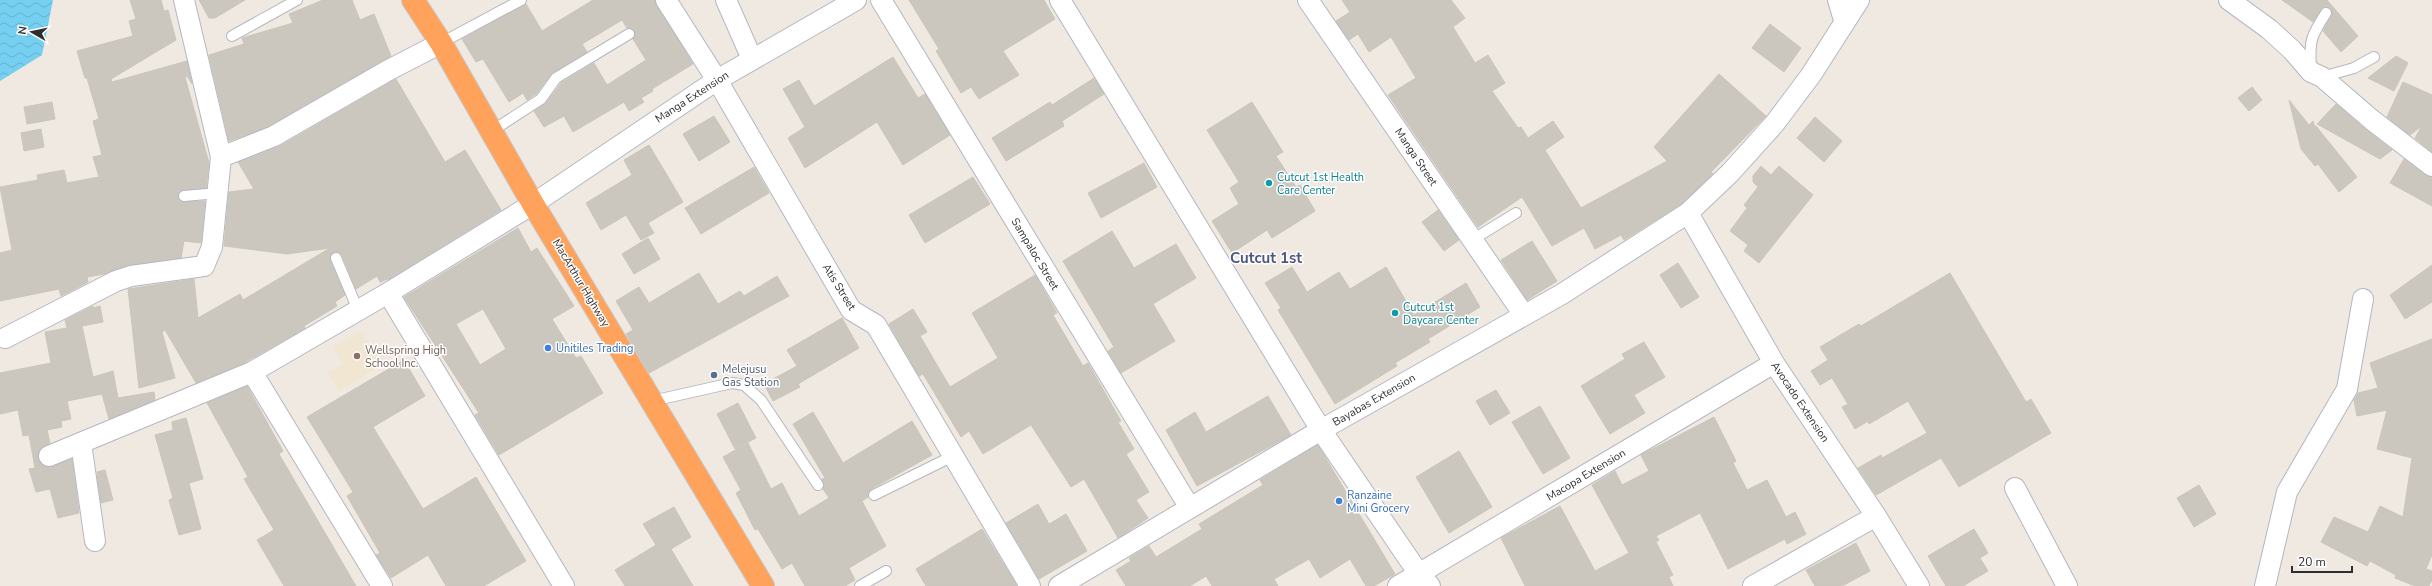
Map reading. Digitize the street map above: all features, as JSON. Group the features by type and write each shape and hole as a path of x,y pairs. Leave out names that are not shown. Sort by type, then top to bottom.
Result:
{"highway":[{"name":"MacArthur Highway","path":"413,0 441,43 533,204 763,586"}],"street":[{"path":"5,338 116,281 132,276 204,266 212,247 221,157 184,0"},
{"name":"Atis Street","path":"666,0 717,80 851,310 876,325 1030,586"},
{"path":"726,0 752,59"},
{"name":"Manga Extension","path":"50,456 252,372 388,293 533,204 717,80 856,0"},
{"name":"Sampaloc Street","path":"881,0 1190,508"},
{"path":"1060,0 1321,430 1423,582"},
{"name":"Manga Street","path":"1308,0 1524,315"},
{"path":"1838,0 1844,20"},
{"name":"Bayabas Extension","path":"1059,586 1321,430 1562,294 1688,213 1730,173 1775,123 1811,75 1844,20 1859,0"},
{"path":"2229,0 2269,29 2316,74 2372,120 2432,166"},
{"path":"221,157 274,136 387,71 441,43"},
{"name":"Avocado Extension","path":"1688,213 1774,363 1876,516 1918,586"},
{"path":"388,293 564,586"},
{"path":"2265,586 2287,492 2347,389 2363,298"},
{"name":"Macopa Extension","path":"1398,586 1423,582 1774,363"},
{"path":"252,372 382,586"},
{"path":"81,443 95,541"},
{"path":"2015,488 2067,586"},
{"path":"1753,586 1876,516"}],"lane":[{"path":"232,36 297,0"},
{"path":"441,43 521,0"},
{"path":"2326,13 2314,32 2309,45 2316,74 2354,68 2374,57"},
{"path":"492,131 541,99 556,78 629,34"},
{"path":"184,196 218,193"},
{"path":"1472,240 1516,213"},
{"path":"336,258 358,310"},
{"path":"652,401 732,383 744,385 761,400 818,485"},
{"path":"874,495 952,456"},
{"path":"860,586 886,571"}],"shaded area":[{"name":"Wellspring High School Inc.","path":"361,331 382,365 339,391 328,372 343,364 333,348"}],"water":[{"path":"0,0 53,0 42,55 0,81"}],"building":[{"path":"130,0 161,0 164,11 168,10 176,40 111,79 112,82 187,61 192,84 187,76 185,77 209,163 206,188 183,190 178,196 179,200 184,202 205,201 201,243 184,241 181,258 129,265 104,274 87,277 88,282 61,296 59,289 0,301 0,253 12,250 0,187 38,180 37,175 64,170 67,183 99,177 93,157 102,155 93,121 99,119 87,78 85,78 77,51 133,36 129,21 136,19"},
{"path":"199,0 245,0 215,18 209,18"},
{"path":"323,0 352,0 360,20 374,14 391,56 269,126 229,141 209,55 244,44 242,38 293,23 289,14"},
{"path":"593,0 655,0 693,64 652,89 653,91 641,98 644,102 629,111 624,102 573,132 564,116 544,127 534,111 546,103 561,83 594,63 607,85 646,60 633,39 635,31 627,28 622,20 582,44 587,52 552,73 536,94 527,100 523,93 509,102 483,59 476,62 462,39 526,4 542,31"},
{"path":"909,0 1044,0 1055,19 1003,51 1019,75 979,99 971,87 961,93 936,51 939,49"},
{"path":"1342,0 1451,0 1465,18 1453,27 1475,63 1488,55 1505,83 1492,91 1518,128 1521,127 1528,138 1553,121 1564,137 1545,150 1581,208 1667,161 1654,147 1719,74 1766,116 1711,172 1713,174 1681,204 1624,240 1621,235 1595,249 1584,228 1552,246 1522,197 1478,227 1388,95 1416,78 1391,37 1369,52 1358,34 1349,40 1336,21 1350,12"},
{"path":"2282,0 2327,0 2358,36 2341,52 2323,31 2332,14 2330,8 2323,7 2313,22"},
{"path":"1770,24 1801,48 1784,72 1752,48"},
{"path":"2396,56 2408,63 2394,91 2368,78"},
{"path":"893,57 918,98 925,94 950,135 903,165 877,122 805,168 788,138 805,127 783,89 799,80 814,106"},
{"path":"1094,78 1104,94 1062,121 1064,126 1006,161 992,138 1050,102 1052,105"},
{"path":"396,79 445,162 465,150 501,210 391,278 380,282 377,276 356,289 342,255 337,252 333,252 330,260 345,295 335,302 337,306 304,326 305,328 242,364 196,383 165,330 162,332 175,378 139,388 128,289 194,279 198,318 240,294 243,300 330,248 287,254 224,246 229,192 254,189 238,162 280,146"},
{"path":"2403,82 2432,95 2432,152 2415,138 2422,126 2410,135 2387,117"},
{"path":"2252,87 2262,100 2249,111 2238,98"},
{"path":"2289,100 2309,125 2313,121 2315,127 2316,126 2357,177 2339,192 2318,164 2315,166 2301,149"},
{"path":"52,102 55,119 27,124 24,107"},
{"path":"1252,102 1283,152 1276,156 1296,187 1300,185 1315,211 1272,238 1267,230 1232,253 1212,221 1239,204 1230,188 1239,182 1207,130"},
{"path":"2336,104 2392,150 2380,159 2317,124"},
{"path":"714,116 730,142 699,161 683,134"},
{"path":"1815,117 1842,141 1824,162 1797,138"},
{"path":"41,129 44,147 24,151 21,133"},
{"path":"649,145 683,202 648,223 654,233 641,240 626,215 601,230 586,203 632,175 624,160"},
{"path":"2404,159 2425,175 2432,177 2432,206 2390,183"},
{"path":"1144,163 1157,187 1101,218 1088,193"},
{"path":"1761,166 1771,175 1779,166 1813,195 1759,263 1744,251 1748,245 1730,231 1747,208 1744,205 1758,187 1753,182 1753,176"},
{"path":"754,167 769,193 701,234 685,208"},
{"path":"973,177 990,204 925,243 909,215"},
{"path":"1438,210 1459,240 1444,251 1422,222"},
{"path":"518,228 531,252 537,248 574,306 552,319 576,358 581,356 603,393 499,455 475,415 479,413 404,297","holes":["483,309 506,349 480,365 456,324"]},
{"path":"1112,231 1134,268 1176,244 1196,278 1153,304 1175,341 1121,373 1108,351 1114,347 1063,261"},
{"path":"648,238 660,259 634,274 622,254"},
{"path":"1532,241 1557,281 1527,300 1501,260"},
{"path":"1678,263 1699,297 1681,308 1660,275"},
{"path":"2432,265 2432,302 2405,319 2390,295"},
{"path":"1292,267 1307,292 1339,272 1350,289 1386,267 1414,315 1466,283 1480,307 1428,339 1430,342 1395,363 1397,366 1335,404 1278,310 1281,308 1265,283"},
{"path":"699,273 718,304 740,291 744,296 777,276 789,296 649,373 626,334 633,330 616,301 639,287 649,303"},
{"path":"1950,273 2026,402 2031,399 2051,433 1959,487 1941,458 1876,495 1858,468 1881,455 1882,458 1927,433 1908,401 1869,424 1868,421 1855,429 1842,407 1848,404 1832,378 1820,385 1811,371 1828,360 1820,347 1859,324 1861,326"},
{"path":"1035,275 1057,313 1053,315 1083,366 1088,363 1121,421 1118,422 1134,449 1126,454 1149,492 1136,500 1148,518 1118,538 1084,479 1071,487 1031,425 983,454 969,431 961,437 923,374 919,376 889,324 913,309 927,332 920,336 950,387 998,358 972,313"},
{"path":"93,306 93,308 100,306 103,322 82,326 93,377 113,371 118,398 154,392 155,400 109,419 102,394 67,401 71,419 61,421 62,427 47,430 50,443 40,449 38,455 42,465 48,467 72,459 79,513 58,518 50,489 36,492 29,469 35,468 29,435 23,436 18,410 0,414 0,373 51,363 45,332 67,328 65,320"},
{"path":"842,318 859,348 798,384 800,387 773,401 764,384 797,366 787,350"},
{"path":"2432,339 2432,555 2426,569 2432,571 2432,580 2429,586 2415,586 2395,578 2396,575 2370,561 2367,566 2321,542 2334,517 2368,532 2380,506 2403,517 2412,458 2377,449 2387,410 2357,416 2354,400 2358,393 2378,388 2370,363"},
{"path":"1644,342 1665,377 1634,395 1645,413 1610,434 1581,386 1625,359 1622,354"},
{"path":"404,360 425,396 373,427 423,509 476,477 526,561 484,586 446,586 428,555 391,578 376,555 380,553 347,496 353,492 307,417"},
{"path":"247,386 283,451 279,454 356,586 284,586 257,540 274,530 244,479 248,477 207,403"},
{"path":"1496,390 1510,413 1490,425 1476,401"},
{"path":"1268,396 1291,435 1197,486 1166,430 1195,412 1206,432"},
{"path":"738,403 756,438 735,449 717,414"},
{"path":"1540,406 1570,458 1543,474 1512,422"},
{"path":"813,412 843,463 912,421 932,455 871,489 868,497 862,501 886,546 849,568 855,580 845,586 805,586 792,563 782,569 758,529 755,530 736,493 741,490 723,457 748,443 771,489 782,483 799,516 829,498 823,489 822,479 825,478 793,424"},
{"path":"1714,417 1736,461 1733,463 1747,490 1767,480 1786,517 1795,512 1806,534 1787,544 1785,539 1728,569 1700,513 1656,536 1659,540 1656,542 1673,575 1669,577 1673,586 1525,586 1501,538 1560,506 1595,571 1629,553 1592,485 1615,471 1622,485 1649,471 1641,455"},
{"path":"186,418 203,479 189,483 201,529 179,535 169,500 173,498 155,435 173,430 172,422"},
{"path":"1318,445 1395,574 1374,586 1366,586 1350,559 1320,578 1309,559 1274,579 1278,586 1212,586 1206,576 1190,586 1126,586 1116,570 1131,561 1129,558 1149,546 1156,557 1202,529 1199,524 1263,485 1260,480"},
{"path":"1459,451 1492,507 1449,533 1416,477"},
{"path":"105,470 113,500 101,503 97,472"},
{"path":"2199,485 2216,514 2194,527 2177,498"},
{"path":"1038,504 1049,524 1066,514 1087,551 1039,579 1006,523"},
{"path":"674,507 691,537 671,549 693,586 625,586 615,570 656,545 643,524"},
{"path":"982,529 1017,586 926,586 916,569"},
{"path":"1974,529 1988,553 1980,558 1988,571 1963,586 1946,586 1928,556"},
{"path":"1856,543 1870,571 1842,586 1815,586 1806,570"}],"place":[{"name":"Cutcut 1st Health Care Center","path":"1269,183"},
{"name":"Cutcut 1st Daycare Center","path":"1395,313"},
{"name":"Unitiles Trading","path":"548,348"},
{"name":"Wellspring High School Inc.","path":"357,356"},
{"name":"Melejusu Gas Station","path":"714,375"},
{"name":"Ranzaine Mini Grocery","path":"1339,501"}],"district":[{"name":"Cutcut 1st","path":"1266,258"}]}
